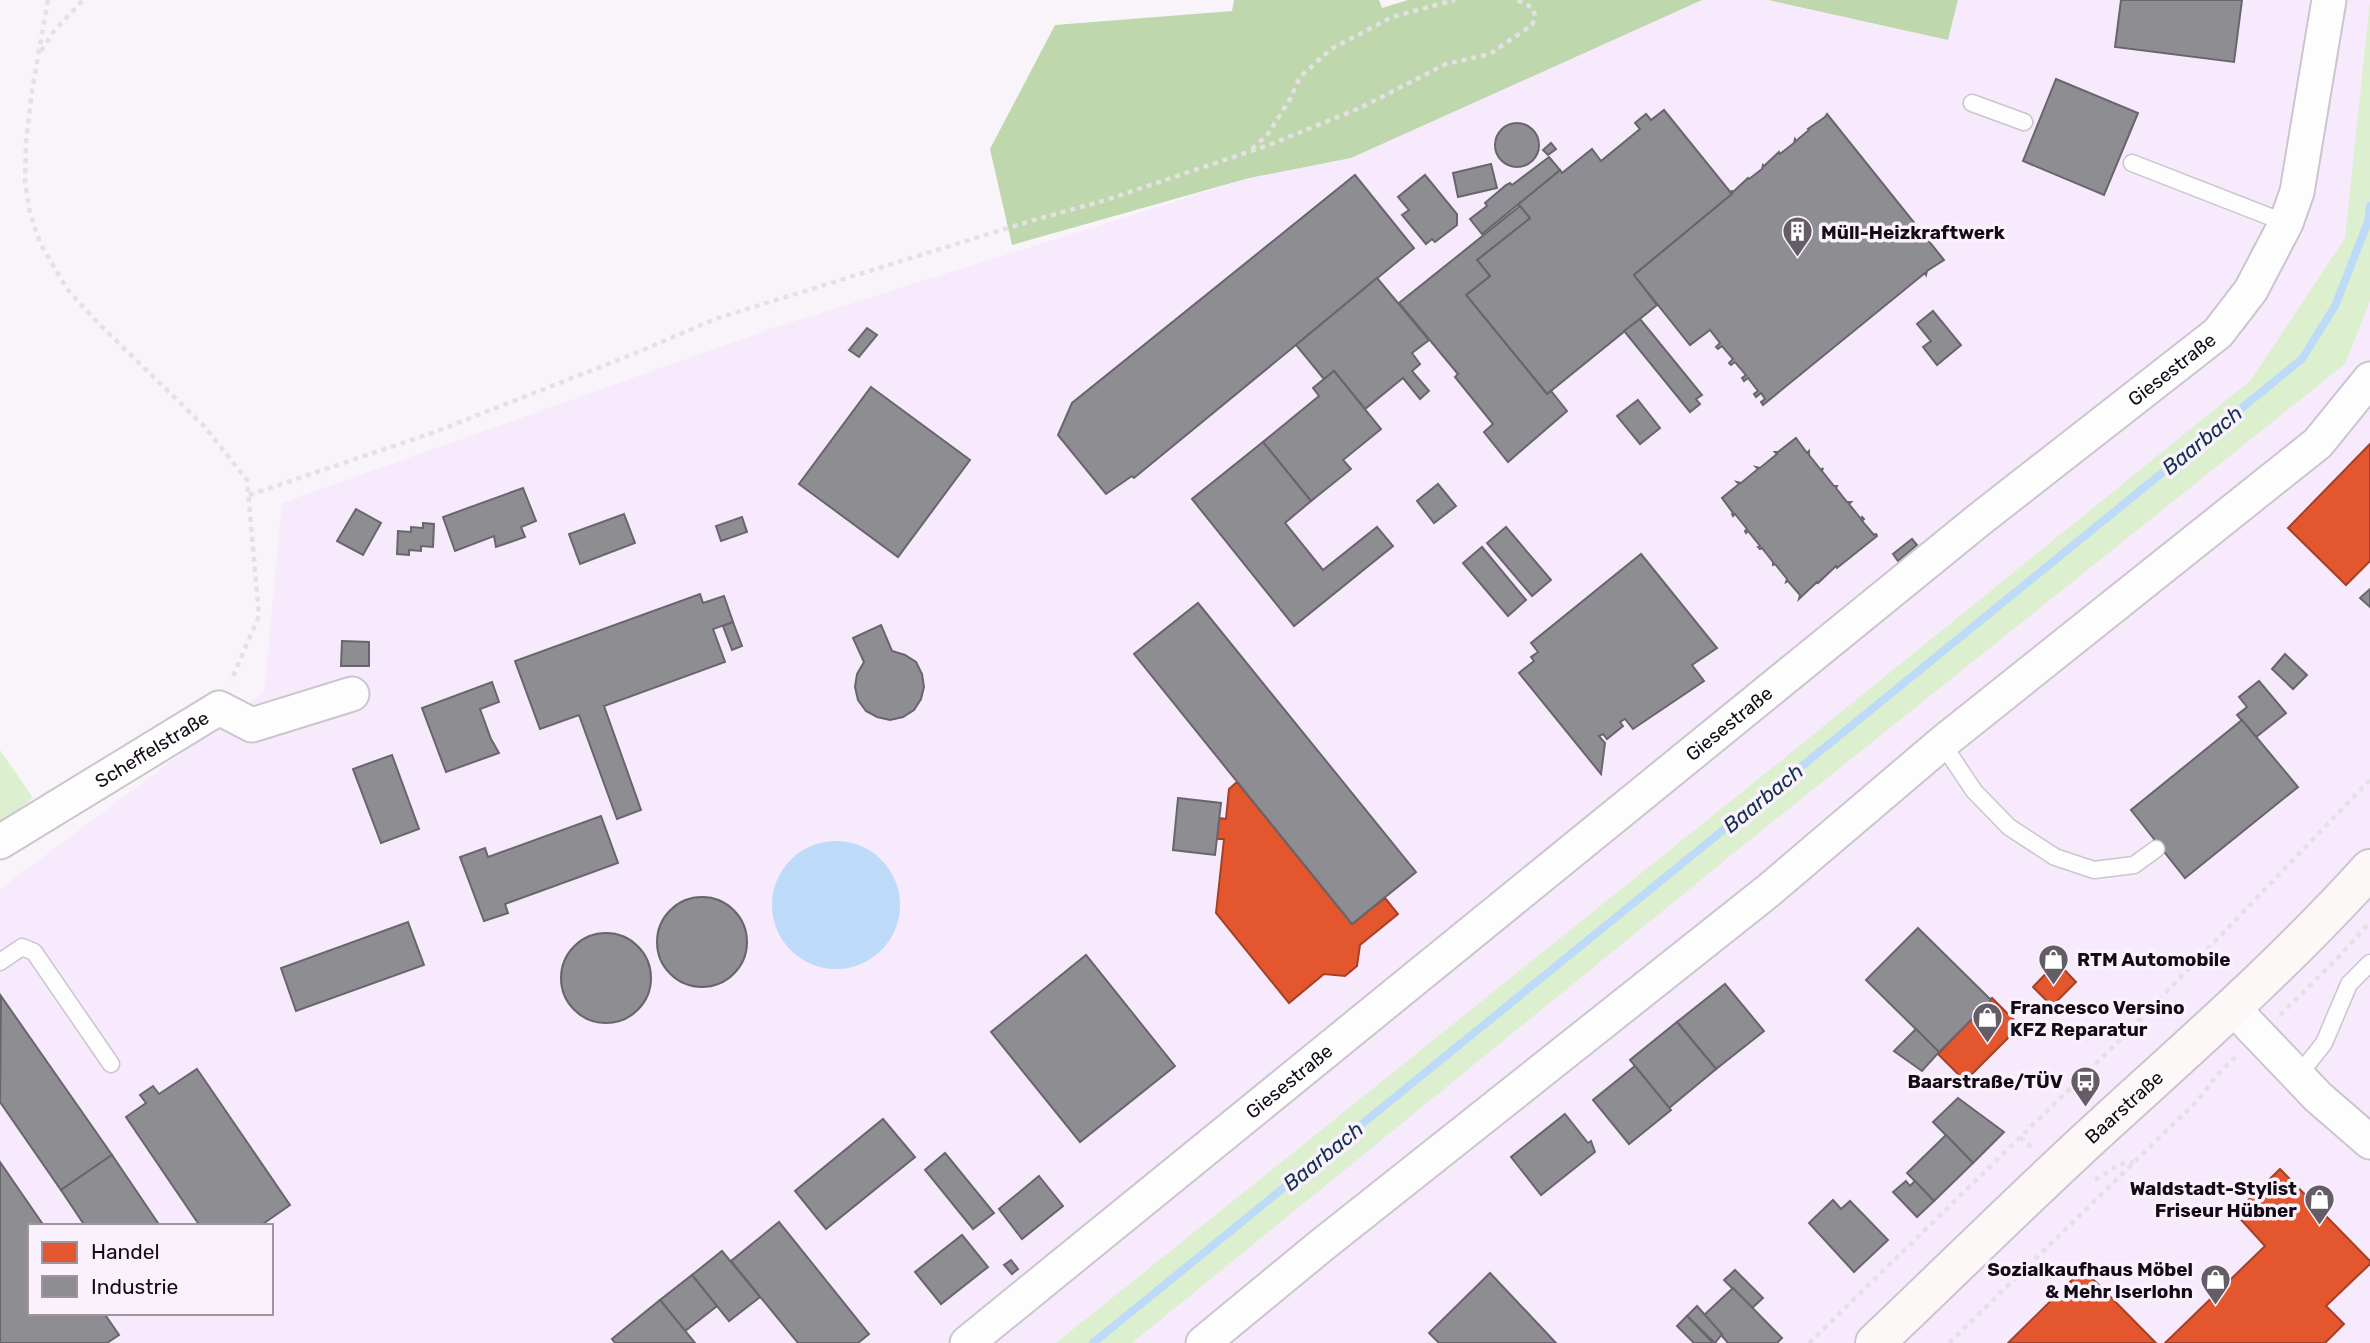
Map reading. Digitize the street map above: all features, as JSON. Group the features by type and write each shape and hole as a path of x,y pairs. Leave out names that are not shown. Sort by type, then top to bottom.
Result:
{"main road":[{"name":"Baarstraße","path":"1875,1343 2104,1125 2233,1008 2304,940 2370,869"}],"street":[{"name":"Giesestraße","path":"967,1343 1980,519 2218,332 2251,290 2286,223 2297,192 2329,0"},
{"path":"1203,1343 1768,891 1942,743 2318,443 2370,379"},
{"name":"Scheffelstraße","path":"0,842 219,708 252,726 352,694"},
{"path":"2233,1008 2318,1097 2370,1142"}],"lane":[{"path":"1972,103 2024,122"},
{"path":"2132,163 2286,223"},
{"path":"1942,743 1974,791 2000,818 2009,827 2055,857 2094,870 2134,864 2156,849"},
{"path":"0,962 22,947 34,952 111,1064"},
{"path":"2298,1076 2323,1043 2349,984 2370,963"}],"path":[{"path":"48,0 26,142 25,182 30,213 40,243 67,289 99,324 204,426 247,480 259,616 219,708"},
{"path":"40,52 83,0"},
{"path":"1250,152 1268,134 1300,77 1331,49 1392,17 1455,0"},
{"path":"248,495 432,433 636,354 715,319 1106,200 1250,152 1360,108 1446,64 1490,54 1532,25 1534,8 1517,0"},
{"path":"1809,1343 2121,1039 2370,780"},
{"path":"1949,1343 2189,1109 2218,1074 2334,962 2370,922"}],"shaded area":[{"path":"1702,0 1768,0 1948,40 1958,0 2370,0 2370,1343 0,1343 0,889 264,692 282,503 773,328 1249,178 1351,158"}],"green space":[{"path":"1234,0 1379,0 1382,8 1408,0 1702,0 1351,158 1249,178 1012,245 990,149 1055,25 1232,11"},
{"path":"1768,0 1958,0 1948,40"},
{"path":"2370,0 2370,301 2345,364 1756,835 1132,1343 1056,1343 2251,380 2345,238"},
{"path":"0,750 33,798 0,823"}],"water":[{"path":"836,841 861,846 881,860 895,880 900,905 895,930 881,950 861,964 836,969 811,964 791,950 777,930 772,905 777,880 791,860 811,846"}],"building: Handel":[{"path":"2370,444 2370,561 2346,585 2288,528"},
{"path":"1237,782 1352,924 1385,898 1398,914 1360,945 1357,966 1345,976 1324,974 1289,1003 1216,913 1224,839 1217,839 1219,818 1226,819 1229,789"},
{"path":"2057,962 2076,982 2052,1006 2033,987"},
{"path":"1992,998 2020,1026 1965,1081 1938,1054"},
{"path":"2280,1169 2370,1261 2326,1306 2344,1324 2325,1343 2165,1343 2265,1246 2235,1213"},
{"path":"2083,1269 2156,1343 2008,1343"}],"building: Industrie":[{"path":"2121,0 2242,0 2234,62 2115,47"},
{"path":"2056,79 2138,113 2104,195 2023,161"},
{"path":"1664,110 1732,194 1634,275 1657,305 1547,394 1466,295 1490,276 1477,260 1530,218 1518,204 1560,170 1562,173 1592,149 1601,161 1640,129 1635,123 1646,114 1651,120"},
{"name":"Müll-Heizkraftwerk","path":"1827,114 1944,260 1763,405 1761,402 1765,399 1761,393 1756,397 1754,394 1758,391 1748,378 1744,381 1742,378 1746,375 1735,362 1731,365 1729,363 1733,359 1722,346 1718,349 1716,347 1720,343 1710,330 1690,345 1634,275 1732,194 1730,192 1762,169 1763,165 1794,143 1795,139 1796,141"},
{"path":"1517,123 1533,129 1539,145 1533,161 1517,167 1501,161 1495,145 1501,129"},
{"path":"1551,143 1556,149 1548,155 1543,150"},
{"path":"1549,157 1560,170 1482,234 1470,219 1487,206 1485,203 1506,185 1512,185"},
{"path":"1491,164 1497,188 1458,197 1453,173"},
{"path":"1355,175 1414,248 1134,478 1132,476 1106,494 1058,435 1072,403"},
{"path":"1425,175 1457,214 1457,225 1435,242 1432,239 1426,244 1402,215 1409,210 1398,197"},
{"path":"1520,206 1530,218 1477,260 1490,276 1466,295 1547,394 1551,391 1567,411 1508,462 1484,432 1493,424 1455,377 1458,374 1399,303"},
{"path":"1377,278 1429,340 1412,353 1420,364 1412,371 1429,391 1420,399 1403,378 1365,409 1334,371 1324,379 1296,345"},
{"path":"1933,311 1961,345 1937,365 1923,347 1931,341 1917,324"},
{"path":"1640,319 1702,395 1696,399 1700,404 1690,412 1624,331"},
{"path":"867,328 877,335 859,357 849,350"},
{"path":"1334,371 1381,429 1343,460 1351,469 1311,501 1263,442 1319,396 1313,388"},
{"path":"871,387 970,460 898,557 799,484"},
{"path":"1638,400 1660,428 1640,444 1617,416"},
{"path":"1796,438 1877,536 1837,568 1836,566 1799,599 1800,595 1786,582 1787,579 1775,564 1773,565 1762,548 1758,547 1760,546 1748,531 1746,533 1747,529 1735,514 1733,516 1722,498 1739,484 1737,482 1741,483 1758,469 1756,467 1760,468 1777,454 1775,452"},
{"path":"1263,442 1311,501 1285,523 1323,570 1377,527 1393,546 1294,626 1192,499"},
{"path":"1438,484 1456,506 1434,523 1417,501"},
{"path":"523,488 536,521 521,527 525,537 496,547 494,536 455,551 443,517"},
{"path":"356,509 381,523 363,555 337,541"},
{"path":"624,514 635,543 580,564 569,534"},
{"path":"742,517 747,532 721,541 716,526"},
{"path":"423,523 434,524 433,547 421,546 421,551 409,550 409,555 397,554 398,531 411,532 411,527 423,528"},
{"path":"1506,527 1551,580 1532,596 1487,543"},
{"path":"1912,539 1917,545 1898,561 1893,554"},
{"path":"1482,547 1526,600 1508,616 1463,563"},
{"path":"1641,554 1717,648 1692,665 1704,681 1633,729 1625,719 1620,722 1623,726 1607,739 1603,734 1599,736 1605,743 1601,774 1519,673 1534,661 1531,657 1538,652 1531,643"},
{"path":"2370,589 2370,607 2360,598"},
{"path":"700,594 703,603 724,596 733,622 713,629 725,662 604,706 641,810 617,819 579,715 540,729 515,661"},
{"path":"1198,603 1416,872 1352,924 1134,654"},
{"path":"733,622 742,646 732,650 723,626"},
{"path":"881,625 892,651 916,662 924,687 914,710 903,717 890,720 866,711 858,700 855,687 857,674 864,662 853,638"},
{"path":"342,641 369,642 369,666 341,666"},
{"path":"2285,654 2307,675 2293,689 2272,669"},
{"path":"2259,681 2286,713 2256,737 2237,715 2247,707 2239,697"},
{"path":"492,682 499,702 480,709 499,753 446,772 422,708"},
{"path":"2242,720 2298,787 2185,878 2131,810"},
{"path":"392,755 419,829 381,843 353,769"},
{"path":"1178,798 1221,803 1215,855 1173,850"},
{"path":"601,816 618,863 505,904 508,913 484,921 460,857 485,848 488,857"},
{"path":"702,897 719,900 734,910 744,925 747,942 744,959 734,974 719,984 702,987 685,984 670,974 660,959 657,942 660,925 670,910 685,900"},
{"path":"408,922 424,965 296,1011 281,968"},
{"path":"1918,928 1991,1000 1939,1052 1866,980"},
{"path":"606,933 623,936 638,946 648,961 651,978 648,995 638,1010 623,1020 606,1023 589,1020 574,1010 564,995 561,978 564,961 574,946 589,936"},
{"path":"1086,955 1175,1066 1080,1142 991,1032"},
{"path":"1725,984 1764,1031 1716,1069 1677,1022"},
{"path":"1,996 112,1155 61,1190 0,1102"},
{"path":"1677,1022 1716,1069 1669,1108 1630,1060"},
{"path":"1916,1029 1939,1052 1922,1071 1894,1051"},
{"path":"1635,1066 1671,1110 1629,1144 1593,1100"},
{"path":"197,1069 290,1205 263,1224 199,1224 126,1117 146,1103 140,1095 153,1086 159,1094"},
{"path":"1958,1098 2004,1132 1973,1163 1933,1122"},
{"path":"1565,1114 1588,1143 1591,1141 1595,1152 1541,1195 1511,1157"},
{"path":"883,1119 915,1157 826,1229 795,1191"},
{"path":"1946,1135 1973,1163 1934,1201 1907,1173"},
{"path":"945,1153 994,1213 973,1229 925,1170"},
{"path":"112,1155 159,1224 84,1224 61,1190"},
{"path":"0,1162 43,1224 28,1224 28,1315 105,1315 119,1335 107,1343 0,1343"},
{"path":"1039,1176 1063,1206 1022,1239 999,1209"},
{"path":"1906,1181 1910,1186 1915,1181 1934,1201 1917,1217 1893,1192"},
{"path":"1833,1200 1841,1209 1850,1201 1888,1240 1854,1272 1809,1223"},
{"path":"779,1222 869,1334 858,1343 798,1343 731,1261"},
{"path":"962,1235 988,1267 941,1304 915,1272"},
{"path":"722,1251 760,1297 729,1321 692,1275"},
{"path":"1011,1260 1018,1269 1012,1274 1004,1265"},
{"path":"1735,1270 1763,1298 1752,1308 1724,1280"},
{"path":"1490,1273 1556,1343 1439,1343 1429,1333"},
{"path":"692,1275 717,1306 685,1331 660,1300"},
{"path":"1733,1288 1782,1338 1777,1343 1728,1343 1704,1315"},
{"path":"660,1300 695,1343 615,1343 612,1339"},
{"path":"1697,1306 1722,1334 1715,1343 1687,1316"},
{"path":"1687,1316 1713,1343 1694,1343 1677,1326"}],"waterway":[{"name":"Baarbach","path":"1093,1343 2302,359 2335,306 2368,222 2370,206"}],"place":[{"name":"Müll-Heizkraftwerk","path":"1798,259"},
{"name":"RTM Automobile","path":"2054,986"},
{"name":"Francesco Versino KFZ Reparatur","path":"1987,1045"},
{"name":"Baarstraße/TÜV","path":"2086,1108"},
{"name":"Waldstadt-Stylist Friseur Hübner","path":"2320,1226"},
{"name":"Sozialkaufhaus Möbel & Mehr Iserlohn","path":"2216,1307"}]}
